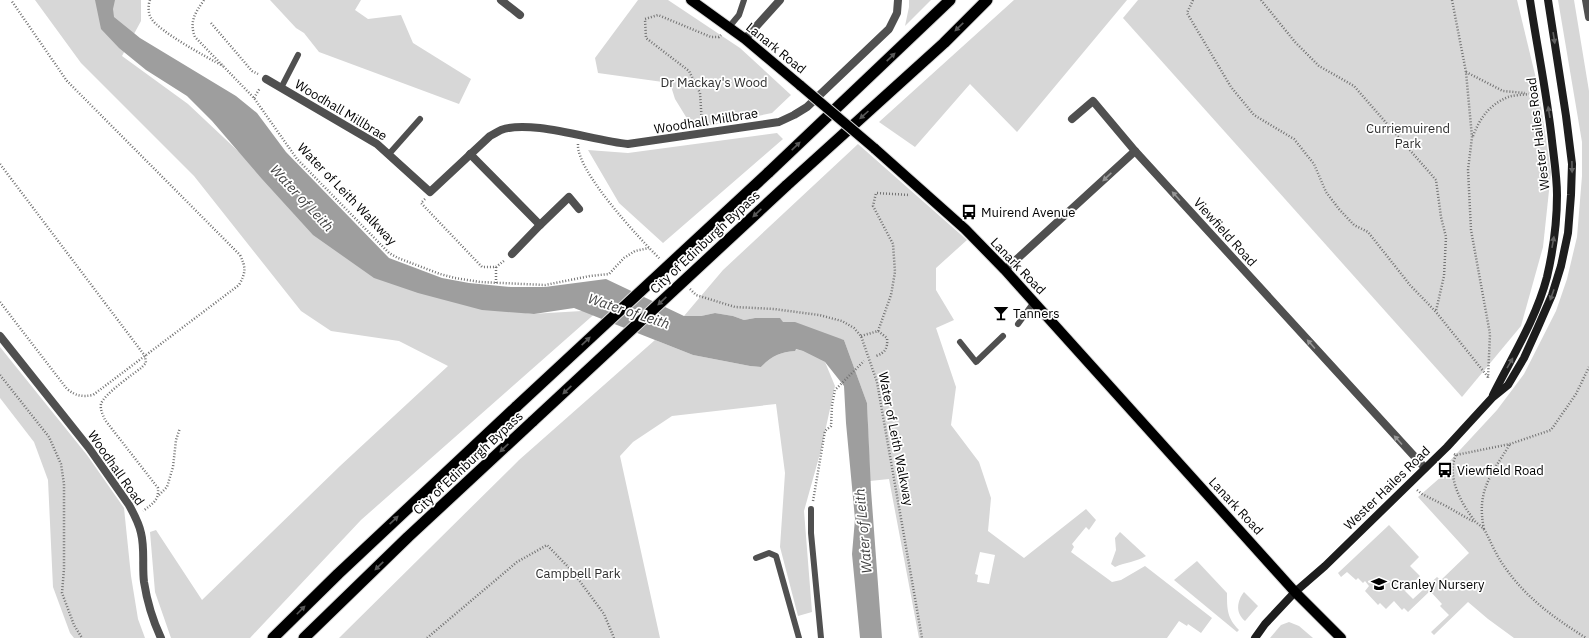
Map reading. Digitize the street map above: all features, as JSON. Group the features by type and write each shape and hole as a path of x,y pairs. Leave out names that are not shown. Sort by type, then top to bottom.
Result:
{"highway":[{"name":"City of Edinburgh Bypass","path":"273,638 338,574 768,173 950,0"},
{"name":"City of Edinburgh Bypass","path":"304,638 408,537 786,186 944,43 987,0"}],"main road":[{"name":"Lanark Road","path":"691,0 745,39 874,148 965,229 1005,270 1295,592 1341,638"},
{"name":"Wester Hailes Road","path":"1492,398 1527,328 1540,295 1546,277 1554,233 1557,196 1550,118 1530,0"},
{"name":"Wester Hailes Road","path":"1255,638 1265,624 1295,592 1410,483 1447,447 1492,398 1508,385 1524,358 1536,333 1552,295 1561,266 1568,233 1571,195 1572,164 1548,0"}],"street":[{"path":"501,0 520,15"},
{"path":"745,39 780,0"},
{"name":"Woodhall Millbrae","path":"266,79 377,144 430,192 490,136 501,130 525,127 547,129 610,142 628,144 779,122 807,107 889,29 897,13 898,0"},
{"path":"1586,0 1589,17"},
{"name":"Viewfield Road","path":"1072,119 1092,101 1135,151 1425,468"},
{"path":"1005,270 1135,151"},
{"path":"470,154 540,225"},
{"path":"512,254 569,197 579,209"},
{"name":"Woodhall Road","path":"0,336 89,448 129,505 142,535 144,582 148,601 161,638"}],"lane":[{"path":"729,27 739,14 744,0"},
{"path":"281,88 298,55"},
{"path":"389,154 420,119"},
{"path":"1018,324 1034,302"},
{"path":"960,342 976,362 1003,336"},
{"path":"811,509 821,638"},
{"path":"756,558 769,553 776,556 799,638"}],"path":[{"path":"0,302 67,389 75,395 84,397 93,395 239,285 244,276 244,265 240,255 67,81 11,0"},
{"name":"Water of Leith Walkway","path":"150,0 148,3 150,14 156,24 195,50 225,67"},
{"name":"Water of Leith Walkway","path":"204,0 194,15 192,23 192,30 195,37 254,98 297,158 389,253 440,274 480,282 545,285 590,276 609,274 624,258 635,251 649,248"},
{"path":"1193,0 1187,13 1231,87 1254,115 1294,139 1314,164 1326,192 1339,209 1354,225 1368,232 1410,285 1436,312 1488,377"},
{"path":"1261,0 1295,42 1320,66 1354,86 1436,180 1441,217 1446,237 1444,276 1436,312"},
{"path":"1452,0 1466,72 1472,137 1468,170 1471,230 1490,334 1488,377 1492,398"},
{"path":"702,134 700,93 689,71 646,38 645,19 658,15 711,38 719,37 729,27"},
{"path":"211,23 252,71 266,79"},
{"path":"1466,72 1503,91 1529,94 1508,97 1492,107 1479,120 1472,137"},
{"path":"579,136 578,149 583,163 612,208 665,264"},
{"path":"0,164 145,356 146,363 142,368 105,397 102,404 102,411 105,420 158,488 159,495"},
{"path":"878,331 891,295 895,272 893,244 873,206 876,193 910,195 920,188"},
{"path":"430,192 421,203 482,267 496,268 512,254"},
{"path":"496,268 496,283"},
{"path":"686,284 696,295 726,304 746,308 774,309 819,315 842,322 854,328 862,336 878,331"},
{"path":"876,356 882,354 888,344 887,338 878,331"},
{"name":"Water of Leith Walkway","path":"862,336 879,390 922,638"},
{"path":"811,509 825,431 831,426 832,405 835,390 864,361"},
{"path":"1456,455 1510,444 1550,430 1576,394 1589,367"},
{"path":"0,375 48,437 61,464 64,484 64,569 62,593 74,625 82,638"},
{"path":"134,515 144,510 155,501 167,486 172,467 176,440 180,428"},
{"path":"1484,530 1481,508 1483,494 1488,480 1510,444"},
{"path":"1447,447 1456,455"},
{"path":"1456,455 1452,467 1453,480 1462,500 1476,523"},
{"path":"1410,483 1422,494 1476,523 1484,530 1503,564 1530,598 1558,620 1586,638"},
{"path":"427,638 517,562 547,545 573,572 604,614 614,638"}],"green space":[{"path":"35,0 141,0 141,21 122,56 188,104 287,197 447,299 531,314 599,310 361,520 250,638 171,638 155,592 150,532 156,530 202,600 340,466 448,366 399,341 331,331 301,311 194,176 81,63"},
{"path":"270,0 361,0 355,10 368,19 401,15 413,43 471,79 459,104 319,52 304,33 296,28"},
{"name":"Dr Mackay's Wood","path":"638,0 668,0 740,48 791,95 772,113 713,125 691,125 675,99 670,83 598,73 595,58"},
{"path":"909,0 931,0 905,26 909,7"},
{"path":"1014,0 1127,0 1017,132 970,84 915,147 879,122"},
{"name":"Curriemuirend Park","path":"1138,0 1517,0 1538,87 1551,172 1543,247 1521,326 1462,397 1123,18"},
{"path":"1558,0 1574,0 1589,91 1589,638 1514,638 1468,602 1434,635 1431,632 1449,615 1440,606 1442,604 1430,591 1408,612 1404,608 1402,610 1394,601 1386,609 1380,603 1378,605 1365,591 1369,586 1365,581 1363,583 1358,578 1356,580 1347,572 1341,577 1338,573 1389,525 1419,557 1410,566 1420,576 1405,591 1413,599 1437,577 1441,580 1469,553 1418,497 1450,469 1447,464 1497,410 1524,374 1556,311 1567,279 1577,237 1582,176 1582,142"},
{"path":"777,133 783,139 663,243 619,203 588,150 628,153"},
{"path":"858,144 967,240 936,268 936,290 954,320 936,328 956,387 951,425 979,462 991,498 988,531 1024,558 1086,509 1096,520 1089,530 1086,527 1072,544 1074,547 1071,552 1112,582 1121,580 1145,566 1212,618 1201,633 1188,624 1187,626 1179,621 1167,638 919,638 889,479 870,481 867,403 844,340 755,318 744,320 733,316 715,313 701,316 684,316 723,270","holes":["980,552 995,555 989,584 977,582 978,575 975,574"]},
{"name":"Campbell Park","path":"655,340 693,355 750,366 761,367 772,357 785,352 795,351 795,349 803,351 825,362 835,386 821,450 804,511 812,612 798,616 780,547 785,473 776,404 672,416 633,442 620,456 660,638 339,638 519,460"},
{"path":"0,347 87,455 124,508 131,576 138,619 145,638 74,638 70,633 53,587 48,480 34,442 0,398"},
{"path":"1120,532 1146,556 1115,567 1111,564 1116,550 1115,538"},
{"path":"1197,561 1227,593 1228,613 1239,630 1237,632 1174,580"},
{"path":"1244,592 1258,606 1245,621 1238,611 1240,599"},
{"path":"1289,622 1299,626 1313,638 1270,638 1281,625"}],"water":[{"name":"Water of Leith","path":"95,0 115,0 113,9 114,17 140,38 236,96 257,113 286,152 389,258 442,278 469,283 511,287 545,287 606,279 684,316 701,316 715,313 733,316 744,320 755,318 780,318 783,322 795,322 844,340 867,403 871,490 882,638 860,638 852,554 855,519 844,386 825,362 796,349 795,351 776,355 761,367 750,366 693,355 574,308 534,314 482,310 418,293 374,278 313,235 212,121 187,96 146,70 119,48 101,29"}],"place":[{"name":"Muirend Avenue","path":"969,212"},
{"name":"Tanners","path":"1001,313"},
{"name":"Viewfield Road","path":"1445,470"},
{"name":"Cranley Nursery","path":"1379,584"}]}
